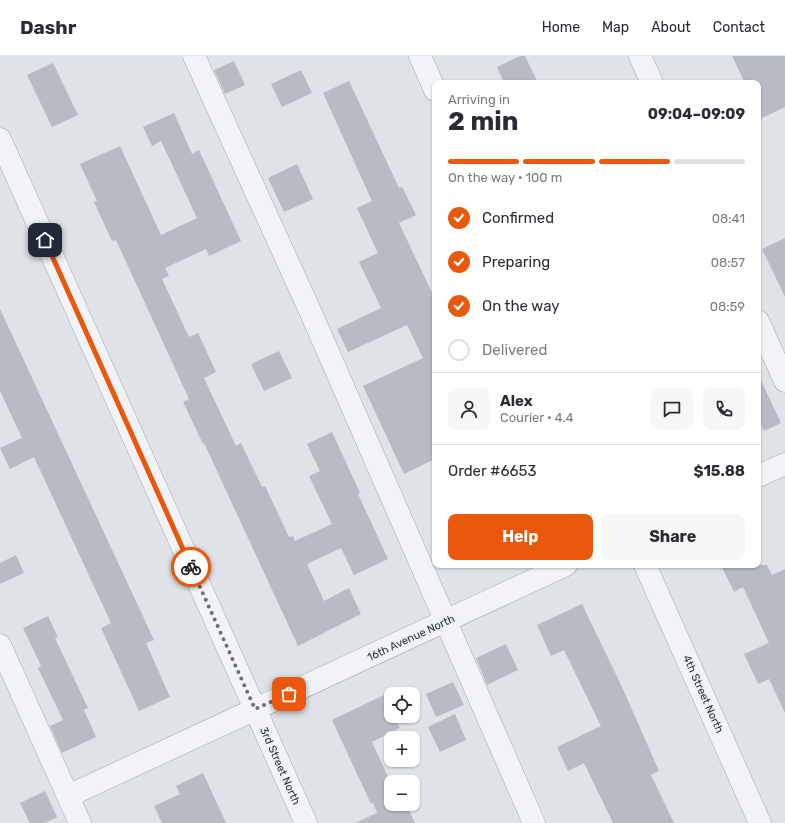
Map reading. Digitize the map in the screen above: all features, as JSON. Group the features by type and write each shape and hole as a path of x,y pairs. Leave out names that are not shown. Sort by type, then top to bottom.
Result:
{"street":[{"path":"194,56 311,313 534,823"},
{"path":"420,56 432,83"},
{"path":"640,56 651,80"},
{"name":"3rd Street North","path":"0,139 306,823"},
{"path":"761,328 785,382"},
{"path":"761,475 785,464"},
{"name":"16th Avenue North","path":"68,796 560,568"},
{"name":"4th Street North","path":"646,568 760,823"},
{"path":"0,645 80,823"}],"building":[{"path":"520,56 525,56 537,80 503,80 497,67"},
{"path":"732,56 785,56 785,107 761,119 761,80 744,80"},
{"path":"234,61 245,85 225,94 214,70"},
{"path":"53,63 78,115 52,127 27,75"},
{"path":"301,70 312,93 282,107 271,84"},
{"path":"349,81 399,188 402,187 416,215 399,223 432,293 432,460 404,474 363,386 423,358 407,325 348,352 337,329 381,308 359,262 378,253 357,208 372,201 323,93"},
{"path":"174,113 192,154 199,150 241,241 209,256 206,249 165,268 169,276 162,279 189,337 198,333 216,372 204,378 236,446 241,443 262,487 265,486 289,537 293,536 295,541 332,524 309,476 320,471 307,444 332,432 360,493 358,494 388,559 354,575 341,548 307,564 324,601 349,588 361,614 298,646 204,443 203,444 183,402 189,399 116,240 112,241 94,202 97,201 80,164 120,146 161,235 197,218 161,141 152,146 143,127"},
{"path":"297,164 313,199 284,212 268,178"},
{"path":"785,238 785,297 762,249"},
{"path":"0,309 154,640 146,643 170,697 139,711 101,628 111,623 34,457 10,469 0,448 22,438 0,391"},
{"path":"279,351 292,378 264,391 251,364"},
{"path":"761,380 781,423 764,431 761,424"},
{"path":"16,555 24,573 0,584 0,563"},
{"path":"761,565 767,565 772,575 785,569 785,713 769,679 758,684 744,654 769,643 743,587 734,592 722,568 761,568"},
{"path":"582,604 622,687 659,771 651,775 674,823 613,823 584,763 568,771 557,747 601,726 564,650 551,656 537,625"},
{"path":"48,616 58,637 55,638 88,708 84,710 96,737 62,753 50,726 63,720 38,668 41,666 23,628"},
{"path":"506,644 518,670 487,685 476,658"},
{"path":"453,682 464,705 436,717 426,694"},
{"path":"384,695 384,723 398,723 400,728 394,731 384,731 384,736 372,742 387,775 384,775 384,811 409,811 415,823 355,823 377,813 373,803 371,804 332,720"},
{"path":"455,714 466,740 440,752 428,727"},
{"path":"203,773 226,823 162,823 154,806 180,794 176,786"},
{"path":"45,791 57,817 45,823 30,823 20,803"}],"way so far":[{"path":"191,567 255,709 289,694"}],"route":[{"path":"45,240 191,567"}]}
